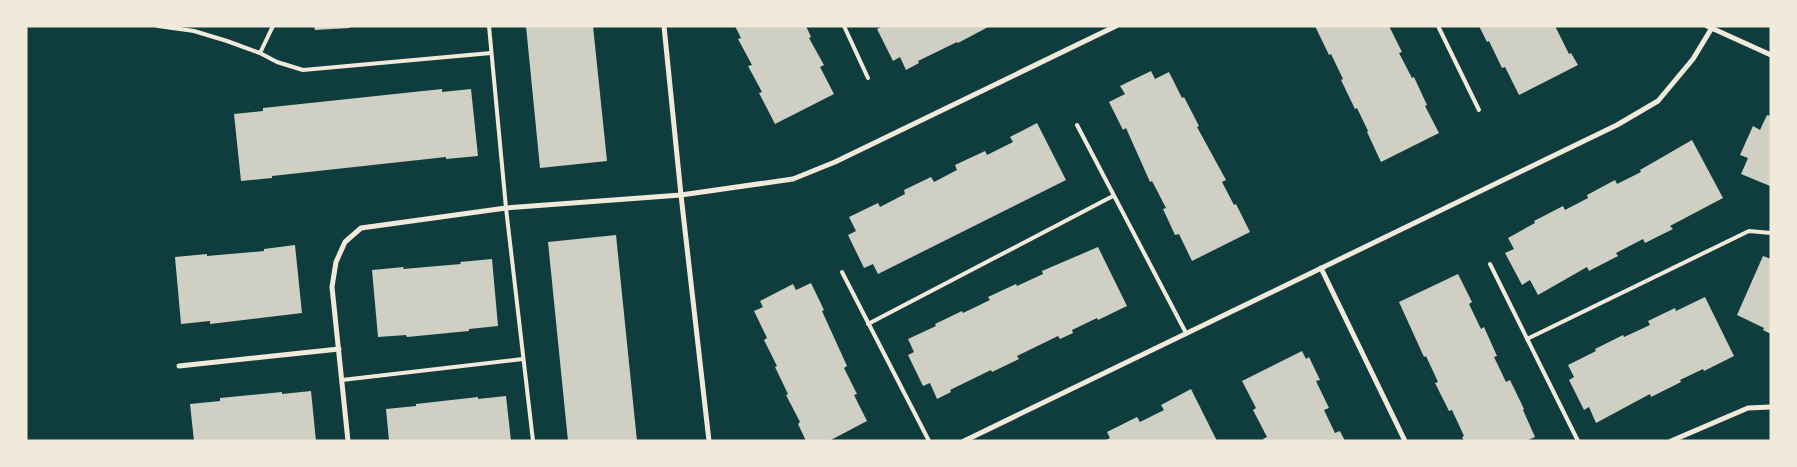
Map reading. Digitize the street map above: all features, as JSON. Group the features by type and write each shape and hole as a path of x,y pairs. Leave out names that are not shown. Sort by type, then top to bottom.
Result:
{"street":[{"path":"664,26 709,441"},
{"path":"348,441 332,287 336,262 345,242 361,228 506,208 681,195 793,179 835,162 1116,26"},
{"path":"964,441 1617,124 1658,101 1693,58 1711,27 1771,55"},
{"path":"1321,268 1405,441"},
{"path":"179,366 339,349"},
{"path":"1671,441 1748,408 1771,407"}],"lane":[{"path":"158,26 194,31 304,70 491,53"},
{"path":"260,53 273,26"},
{"path":"489,26 506,208 533,441"},
{"path":"844,26 868,78"},
{"path":"1438,26 1479,110"},
{"path":"1076,125 1186,332"},
{"path":"868,324 1113,196"},
{"path":"1527,339 1749,231 1771,233"},
{"path":"1490,264 1578,441"},
{"path":"842,272 929,441"},
{"path":"342,380 523,359"}],"building":[{"path":"314,26 350,26 350,28 315,30"},
{"path":"526,26 593,26 607,161 540,168"},
{"path":"735,26 806,26 811,37 809,38 824,65 820,67 834,94 775,124 759,93 762,92 748,66 752,65 738,39 741,38"},
{"path":"883,26 990,26 918,61 919,63 906,70 900,57 893,61 877,29"},
{"path":"1315,26 1389,26 1402,52 1399,53 1412,78 1414,77 1427,105 1425,106 1439,133 1381,162 1357,108 1355,109 1341,80 1343,79 1331,54 1329,55"},
{"path":"1479,26 1555,26 1569,54 1571,53 1578,65 1519,95 1505,67 1502,68 1489,41 1487,42"},
{"path":"1151,71 1155,79 1169,72 1182,98 1184,97 1199,126 1197,127 1226,180 1222,182 1250,232 1192,261 1179,234 1175,235 1163,209 1166,208 1152,181 1150,182 1126,128 1123,130 1109,102 1125,94 1120,86"},
{"path":"442,89 442,92 471,89 478,156 446,159 446,157 241,181 234,114 263,111 263,108"},
{"path":"1767,115 1771,116 1770,186 1741,174 1748,158 1740,155 1753,126 1760,130"},
{"path":"1037,123 1066,180 878,274 873,264 864,268 848,235 856,231 849,217 878,203 880,207 905,194 904,190 931,177 934,182 957,170 955,165 985,151 987,155 1013,142 1010,137"},
{"path":"1692,140 1723,198 1670,226 1673,229 1645,243 1643,239 1616,253 1618,256 1589,271 1587,267 1538,295 1530,280 1522,285 1505,253 1514,249 1508,238 1535,223 1534,221 1563,206 1565,210 1588,198 1587,195 1615,180 1617,184 1641,172 1640,170"},
{"path":"616,235 637,441 568,441 548,242"},
{"path":"295,245 302,313 210,324 210,321 181,324 175,257 264,251 264,249"},
{"path":"1098,247 1127,306 1072,330 1073,333 1060,339 1058,336 1017,356 1019,359 950,390 951,392 937,399 930,383 923,386 908,355 914,352 908,339 962,311 963,313 990,300 988,297 1016,284 1017,286 1043,274 1042,271"},
{"path":"1763,256 1771,259 1771,334 1763,330 1764,328 1737,315"},
{"path":"492,259 498,326 407,337 406,335 378,337 372,270 461,264 460,262"},
{"path":"1458,274 1472,302 1469,304 1481,329 1484,327 1497,356 1494,357 1506,382 1510,380 1524,409 1535,437 1526,441 1464,441 1462,437 1464,436 1452,410 1449,411 1435,383 1438,382 1426,356 1424,357 1399,302"},
{"path":"811,283 847,366 844,368 857,394 854,395 867,421 829,441 806,441 798,424 800,422 786,395 788,394 775,367 777,366 764,340 767,338 754,311 763,307 760,301 793,284 796,290"},
{"path":"1705,297 1734,356 1704,371 1703,369 1680,380 1681,382 1651,397 1650,394 1596,423 1589,407 1584,410 1569,380 1574,377 1568,365 1623,335 1624,337 1650,325 1648,321 1675,308 1676,311"},
{"path":"1302,351 1306,359 1309,357 1320,380 1316,381 1329,408 1324,410 1335,433 1340,431 1345,441 1264,441 1263,439 1267,437 1253,410 1256,408 1242,381"},
{"path":"1191,389 1217,441 1104,441 1110,438 1107,432 1137,417 1140,422 1164,410 1161,405"},
{"path":"311,391 316,441 194,441 190,404 220,401 220,398"},
{"path":"506,396 511,441 389,441 386,409 478,397 478,399"}]}
